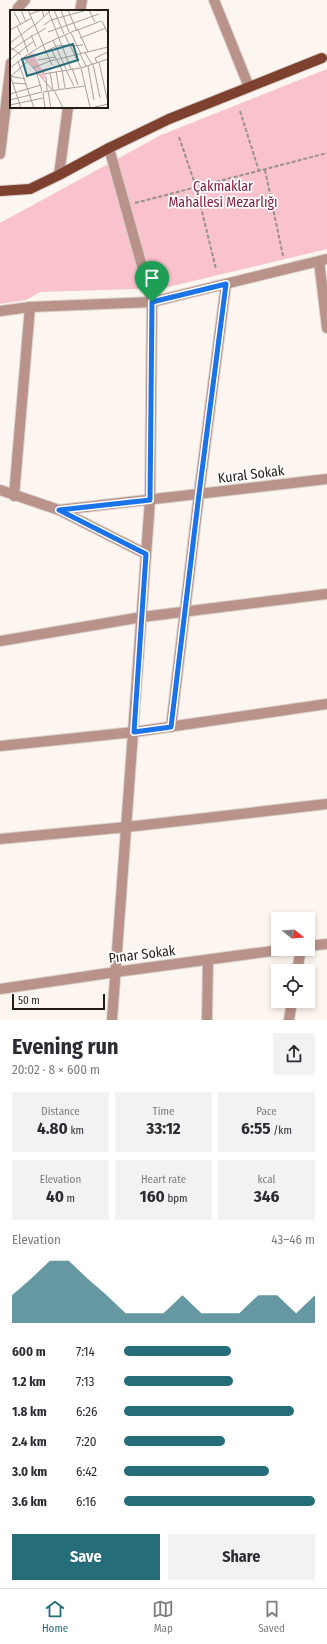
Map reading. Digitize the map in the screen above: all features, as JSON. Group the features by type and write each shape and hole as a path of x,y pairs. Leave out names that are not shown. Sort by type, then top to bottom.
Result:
{"main road":[{"path":"0,191 30,189 169,119 325,57"}],"street":[{"path":"17,10 25,0"},
{"path":"80,10 82,0"},
{"path":"214,0 249,87"},
{"path":"0,154 10,71"},
{"path":"59,175 68,108"},
{"path":"109,148 152,302 150,500 112,1020"},
{"path":"0,311 30,307 152,302 323,260 327,328"},
{"path":"171,727 226,284"},
{"path":"14,496 30,307"},
{"name":"Kural Sokak","path":"59,510 327,479"},
{"path":"0,490 59,510 146,554"},
{"path":"0,641 142,617 327,594"},
{"path":"0,746 134,732 327,704"},
{"path":"0,839 126,827 327,804"},
{"path":"315,945 327,944"},
{"name":"Pınar Sokak","path":"0,989 271,951"},
{"path":"207,1020 208,960"},
{"path":"289,1020 291,1008"}],"path":[{"path":"240,111 259,171"},
{"path":"179,137 196,187 216,269"},
{"path":"125,206 327,153"},
{"path":"265,170 283,256"}],"green space":[{"name":"Çakmaklar Mahallesi Mezarlığı","path":"327,69 327,249 164,288 40,292 26,300 0,304 0,223 161,135"}],"route":[{"path":"226,284 171,727 134,732 146,554 59,510 150,500 152,302 226,284"}]}
